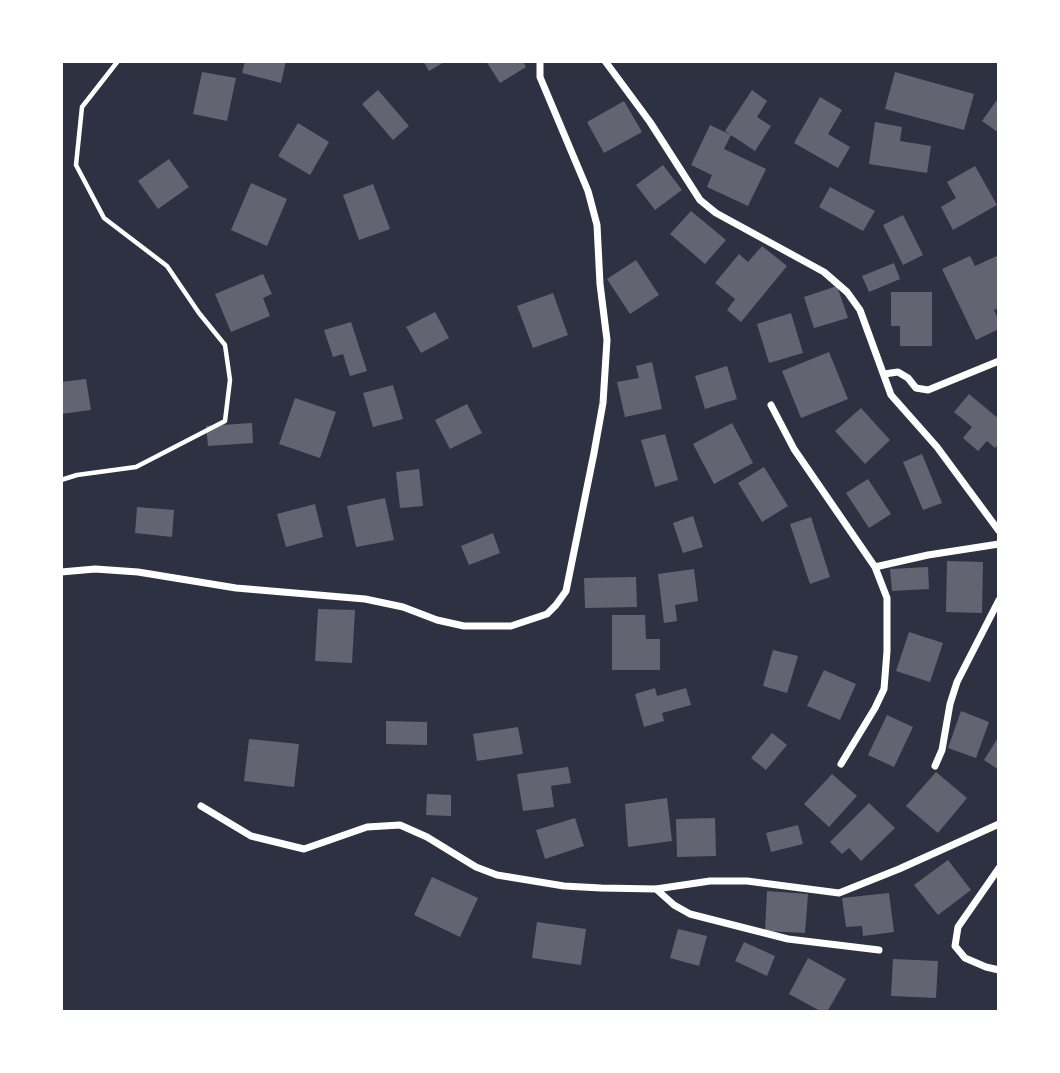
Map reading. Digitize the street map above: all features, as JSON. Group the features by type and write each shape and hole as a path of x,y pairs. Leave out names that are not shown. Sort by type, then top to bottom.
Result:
{"street":[{"path":"61,572 95,569 138,572 236,588 365,599 403,607 436,620 464,626 511,626 547,614 556,605 566,591 594,453 603,403 607,340 600,284 597,225 588,191 540,77 540,61"},
{"path":"605,61 650,122 700,200 716,213 824,272 847,292 860,310 891,395 937,447 999,531"},
{"path":"884,374 898,372 908,378 916,388 928,390 999,361"},
{"path":"771,405 794,449 875,567 887,598 884,689 841,764"},
{"path":"875,567 928,555 999,544"},
{"path":"935,766 942,750 957,682 999,600"},
{"path":"201,806 251,836 304,849 367,827 400,825 427,837 476,867 497,875 564,886 656,889 710,881 747,881 839,893 999,824"},
{"path":"999,868 958,927 955,946 965,958 999,970"},
{"path":"656,889 674,905 690,914 788,939 879,950"}],"path":[{"path":"61,480 77,475 136,467 225,421 229,393 225,345 167,266 104,218 76,165 82,107 118,61"}],"building":[{"path":"245,61 286,61 281,83 242,73"},
{"path":"423,61 446,61 429,71"},
{"path":"486,61 523,61 526,67 500,83"},
{"path":"202,72 236,78 227,121 193,114"},
{"path":"895,72 974,94 964,130 885,109"},
{"path":"378,90 409,126 393,140 362,104"},
{"path":"752,90 767,101 757,117 771,126 755,151 725,131"},
{"path":"820,97 842,110 828,134 850,147 838,168 794,143"},
{"path":"999,97 999,133 982,121"},
{"path":"624,101 642,132 604,153 587,122"},
{"path":"875,122 902,127 900,141 931,146 927,173 869,164"},
{"path":"298,123 329,142 310,175 278,156"},
{"path":"710,125 731,135 724,149 766,169 748,206 707,187 712,175 691,165"},
{"path":"169,159 189,187 158,209 138,181"},
{"path":"663,165 682,190 655,210 636,185"},
{"path":"975,166 997,205 953,230 941,207 956,198 947,182"},
{"path":"251,183 287,199 267,246 231,230"},
{"path":"373,184 390,229 359,240 343,195"},
{"path":"830,187 875,211 863,231 819,207"},
{"path":"691,211 726,240 705,264 670,234"},
{"path":"903,215 923,255 903,265 883,225"},
{"path":"762,246 787,266 741,322 727,310 735,299 715,283 739,254 748,262"},
{"path":"999,255 999,308 994,310 999,329 976,340 942,269 970,256 975,266"},
{"path":"636,260 659,295 630,314 607,279"},
{"path":"894,263 900,279 869,292 862,276"},
{"path":"263,274 272,294 263,298 270,316 231,332 215,294"},
{"path":"837,286 848,318 814,328 804,297"},
{"path":"891,292 932,292 932,346 900,346 900,326 891,326"},
{"path":"553,293 568,335 533,348 517,306"},
{"path":"435,312 449,338 421,353 406,327"},
{"path":"791,313 803,353 769,363 757,324"},
{"path":"351,322 367,371 350,376 343,354 333,357 324,330"},
{"path":"829,352 848,399 801,418 782,371"},
{"path":"652,362 662,409 625,417 617,382 639,378 636,366"},
{"path":"727,366 737,399 705,409 695,376"},
{"path":"86,379 91,410 61,414 61,382"},
{"path":"393,385 403,419 373,427 363,393"},
{"path":"969,394 999,419 999,444 995,448 987,441 978,451 963,438 972,427 954,412"},
{"path":"295,398 336,412 320,458 279,444"},
{"path":"467,404 482,433 450,449 435,420"},
{"path":"861,408 890,440 865,464 835,431"},
{"path":"252,423 253,443 208,446 206,426"},
{"path":"732,423 753,463 714,484 693,444"},
{"path":"665,434 678,480 655,487 641,440"},
{"path":"922,454 942,503 923,510 903,462"},
{"path":"764,467 788,506 762,522 738,483"},
{"path":"419,469 423,506 400,508 396,472"},
{"path":"868,479 891,514 869,528 846,493"},
{"path":"385,498 394,540 356,547 347,506"},
{"path":"315,504 323,537 286,547 277,514"},
{"path":"137,507 174,510 172,537 135,533"},
{"path":"693,516 703,547 683,553 673,523"},
{"path":"811,517 830,577 810,584 790,524"},
{"path":"493,533 500,553 469,565 461,546"},
{"path":"947,561 983,562 982,613 946,612"},
{"path":"928,567 929,589 892,591 890,569"},
{"path":"694,569 698,601 675,605 677,621 664,623 658,574"},
{"path":"636,577 637,607 585,608 584,578"},
{"path":"318,609 355,610 352,663 315,661"},
{"path":"612,615 645,615 646,639 660,639 660,670 612,670"},
{"path":"909,632 943,643 930,682 896,671"},
{"path":"773,650 798,656 787,693 763,686"},
{"path":"824,670 856,684 840,720 807,706"},
{"path":"655,688 657,696 686,688 691,705 662,713 664,721 644,727 635,694"},
{"path":"961,711 989,722 976,758 948,748"},
{"path":"887,715 913,727 894,767 868,755"},
{"path":"386,721 427,722 427,745 386,744"},
{"path":"518,727 523,754 477,761 473,734"},
{"path":"772,733 787,745 766,770 751,758"},
{"path":"999,736 999,770 984,760"},
{"path":"249,739 299,744 294,787 244,781"},
{"path":"568,767 571,783 551,786 554,807 523,811 517,774"},
{"path":"936,772 967,798 938,833 906,806"},
{"path":"832,774 857,796 829,827 804,804"},
{"path":"427,794 451,795 451,816 426,815"},
{"path":"667,798 672,841 628,847 625,804"},
{"path":"869,803 895,828 861,861 849,848 842,854 830,842"},
{"path":"575,818 584,846 545,859 536,830"},
{"path":"715,818 716,856 677,857 676,819"},
{"path":"798,825 803,844 771,852 766,833"},
{"path":"948,860 971,890 938,915 914,885"},
{"path":"432,877 478,898 460,937 414,915"},
{"path":"767,891 808,894 805,933 765,931"},
{"path":"889,893 894,932 863,936 862,926 846,927 842,898"},
{"path":"537,922 586,929 581,965 532,958"},
{"path":"678,929 707,936 699,966 670,958"},
{"path":"744,942 775,956 767,976 735,961"},
{"path":"808,958 846,979 827,1012 822,1012 789,994"},
{"path":"893,959 938,961 936,998 891,996"}]}
